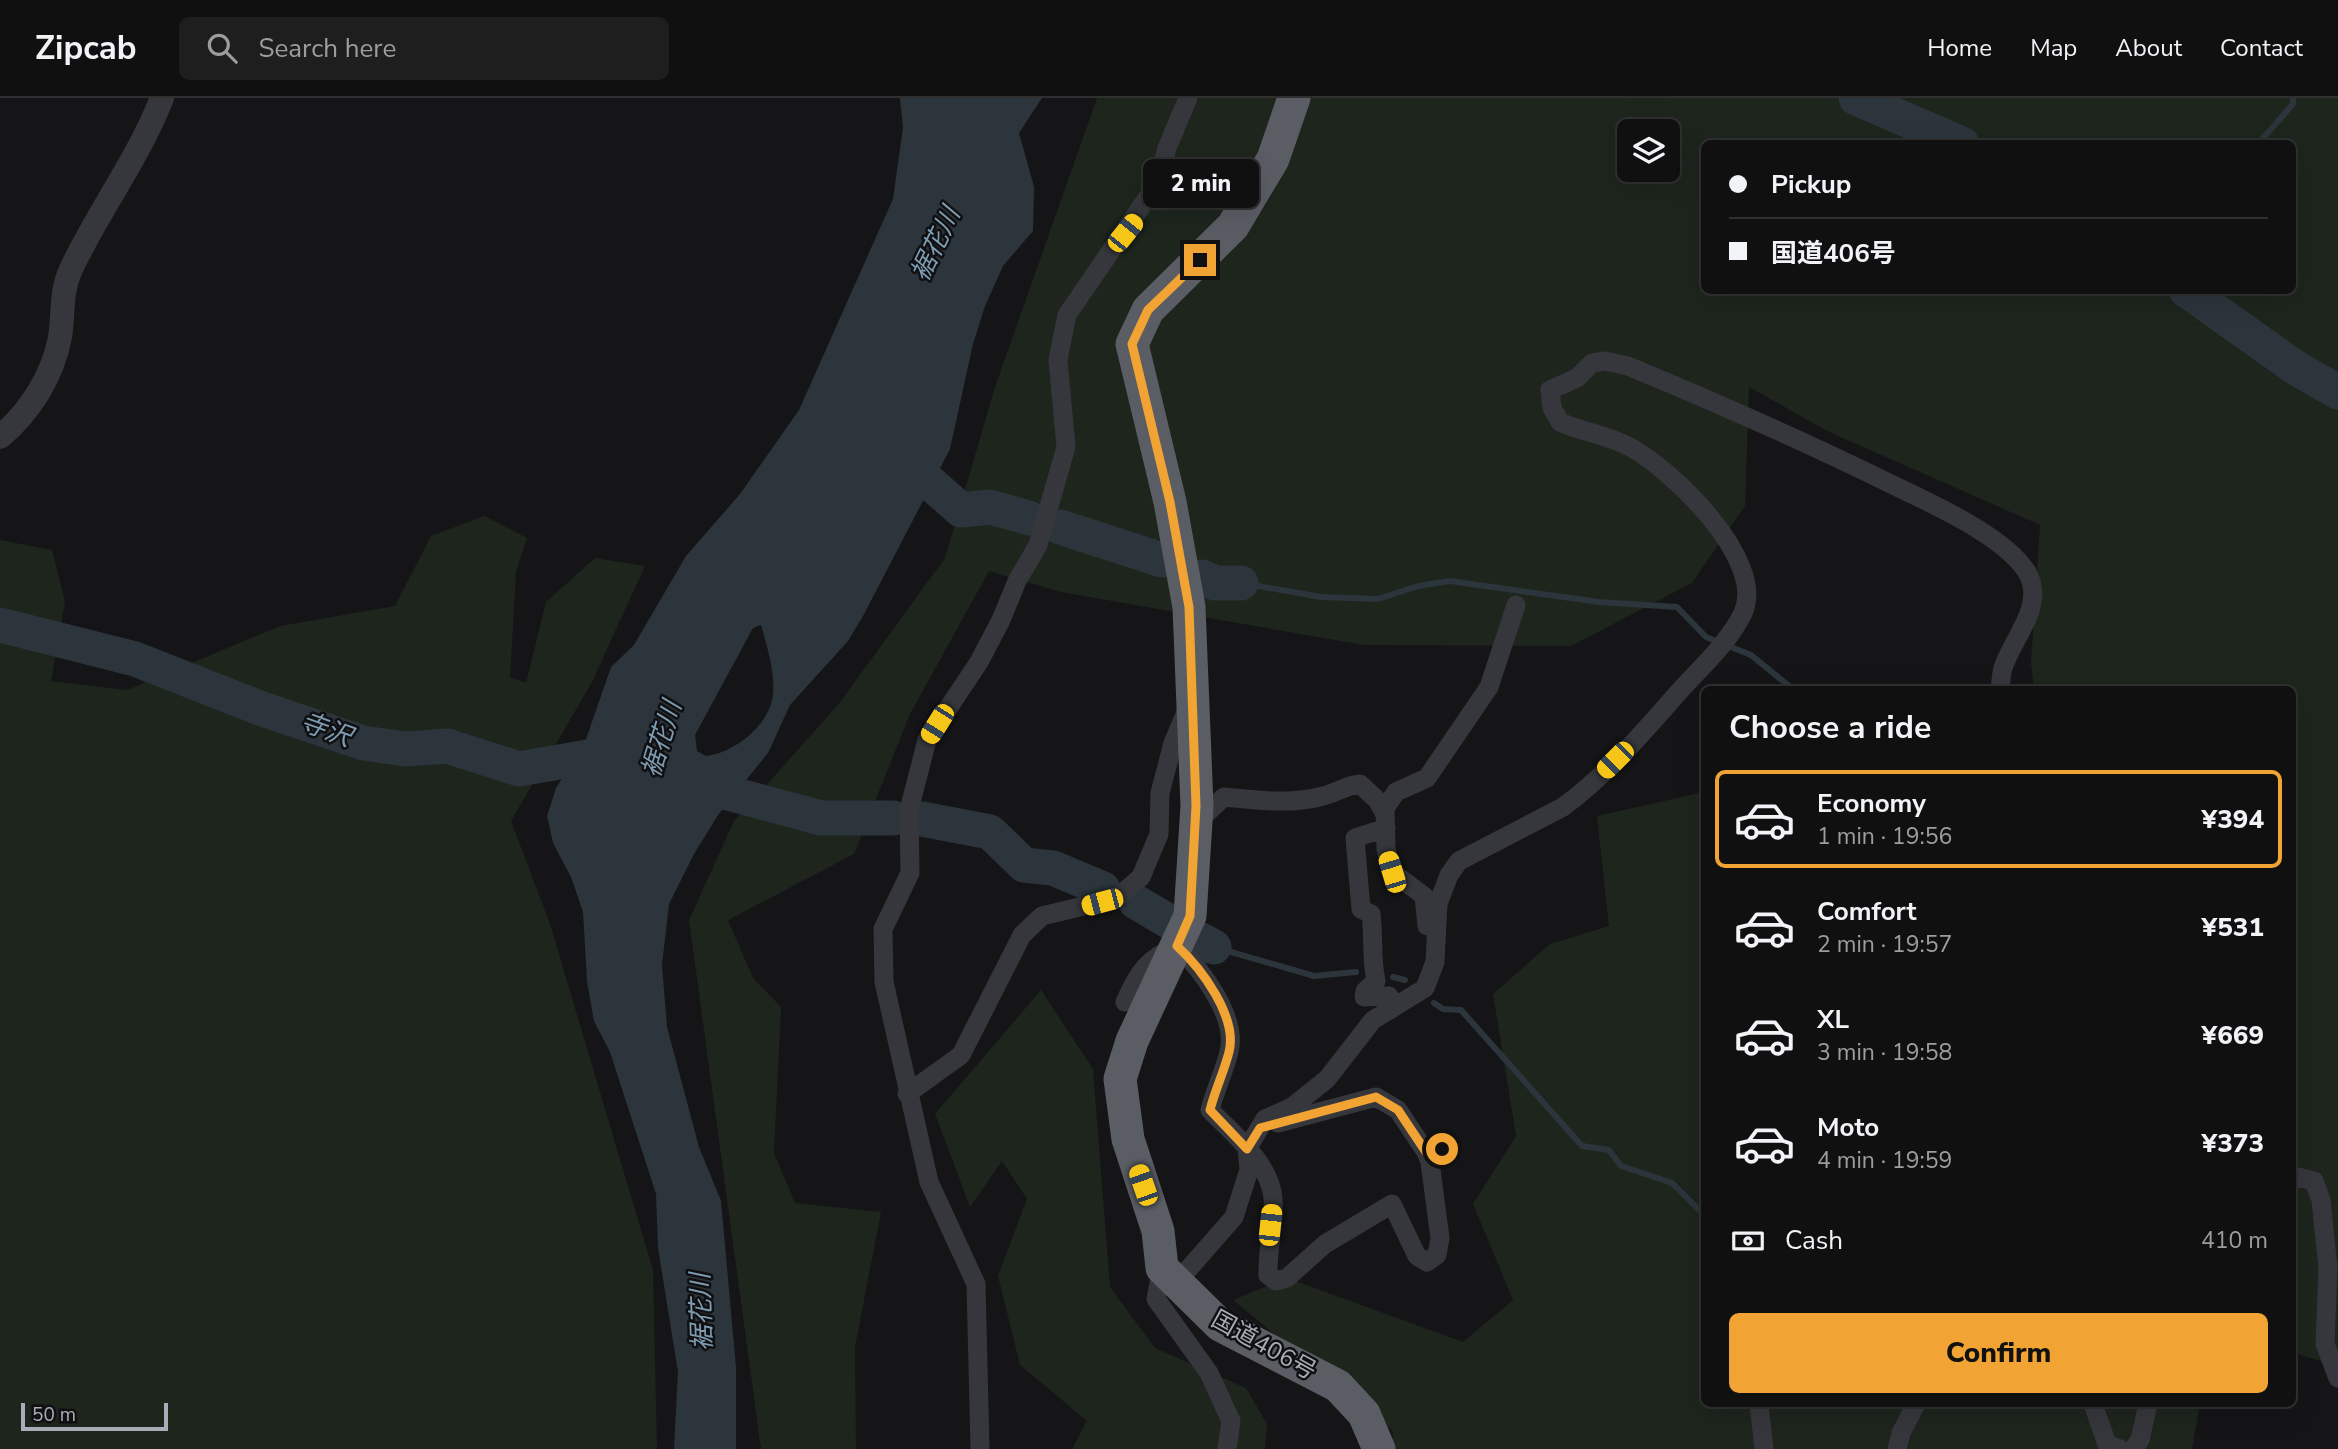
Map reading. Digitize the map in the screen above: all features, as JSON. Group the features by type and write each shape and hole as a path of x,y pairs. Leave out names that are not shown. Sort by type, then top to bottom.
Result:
{"highway":[{"path":"1170,1274 1128,1139 1120,1079 1132,1041 1190,916 1196,824 1195,693 1189,607 1170,502 1132,344 1148,310 1233,226 1273,159 1294,98"},
{"name":"国道406号","path":"1170,1274 1220,1325 1338,1386 1364,1414 1379,1449"}],"street":[{"path":"0,437 21,416 45,382 60,338 62,294 70,270 134,158 162,98"},
{"path":"980,1449 976,1284 929,1182 907,1094 884,982 883,929 910,873 909,810 916,773 927,740 979,662 1017,581 1038,545 1066,447 1058,360 1067,315 1158,182 1167,148 1188,98"},
{"path":"1227,1449 1231,1422 1209,1373 1156,1299 1170,1274 1234,1217 1249,1170 1247,1149 1265,1119 1292,1107 1327,1079 1373,1020 1425,988 1435,962 1438,904 1458,861 1563,807 1578,796 1651,723 1730,634 1744,611 1744,579 1724,536 1677,482 1630,447 1560,422 1552,408 1550,390 1577,378 1592,363 1628,366 1789,434 1950,513 2005,548 2028,574 2032,594 2027,621 2003,669 2001,686"},
{"path":"1436,942 1427,928 1424,896 1392,872 1386,849 1385,808 1396,792 1427,778 1489,687 1516,606"},
{"path":"907,1094 961,1055 1022,935 1042,916 1117,898 1141,877 1159,834 1160,793 1173,743 1195,693"},
{"path":"1196,824 1224,797 1271,802 1323,796 1349,785 1360,784 1377,800 1385,821"},
{"path":"1385,821 1356,838 1361,909 1371,914 1374,938 1370,955 1376,981 1365,991 1364,998 1389,996 1390,1010"},
{"path":"1125,1002 1135,980 1155,956 1177,946 1201,969 1224,1012 1230,1050 1217,1082 1210,1110 1247,1149 1267,1176 1273,1199 1267,1251 1268,1275 1276,1282 1287,1278 1325,1244 1392,1204 1417,1256 1427,1262 1437,1255 1440,1238 1430,1162 1434,1151 1398,1110 1376,1097 1260,1128"},
{"path":"2296,1178 2314,1181 2321,1200 2328,1268 2325,1344 2338,1378"},
{"path":"1759,1407 1764,1449"},
{"path":"1897,1449 1901,1433 1914,1407"},
{"path":"2094,1407 2106,1444 2120,1449"},
{"path":"2133,1449 2140,1440 2147,1407"}],"shaded area":[{"path":"1097,98 2338,98 2338,1366 2296,1352 2296,686 2034,686 2031,663 2040,525 1827,431 1749,387 1745,506 1692,583 1571,646 1363,645 1061,592 989,571 910,714 854,854 728,920 753,978 781,1007 774,1153 795,1203 881,1212 855,1347 856,1449 761,1449 689,920 734,821 838,705 945,558 995,387"},
{"path":"484,516 527,538 516,572 510,677 526,683 546,602 595,558 645,566 591,684 511,821 550,924 653,1270 657,1449 0,1449 0,540 52,550 65,602 51,681 127,690 280,626 395,606 431,536"},
{"path":"1701,793 1701,1407 2199,1407 2192,1449 1392,1449 1393,1431 1233,1300 1287,1278 1463,1342 1513,1300 1473,1204 1516,1136 1493,994 1550,944 1609,926 1597,816"},
{"path":"1041,990 1093,1069 1110,1287 1155,1348 1246,1388 1267,1424 1265,1449 1072,1449 1087,1421 1020,1365 998,1276 1027,1199 1002,1161 970,1207 935,1114"}],"water":[{"name":"裾花川","path":"900,98 1042,98 1019,133 1034,187 1033,231 1003,266 985,306 973,344 950,449 863,616 848,641 790,705 768,753 718,815 694,854 669,904 662,965 667,1027 699,1147 721,1201 736,1367 736,1449 674,1449 678,1372 658,1248 656,1194 610,1052 594,1021 587,981 583,912 571,877 553,843 547,816 556,788 584,745 611,667 634,645 686,556 740,494 799,410 893,199 903,128","holes":["761,625 771,662 773,682 769,710 747,737 727,750 706,756 697,751 695,735 753,628"]}],"waterway":[{"path":"1856,98 1953,140"},
{"path":"2262,140 2293,104 2293,98"},
{"path":"2192,294 2296,368 2338,392"},
{"path":"894,470 900,476 920,474 961,510 990,507 1029,518"},
{"path":"1060,527 1162,560"},
{"path":"1202,577 1215,583 1241,583"},
{"path":"1241,583 1321,597 1378,599 1418,586 1450,581 1599,602 1677,607 1706,637 1751,655 1789,686"},
{"name":"寺沢","path":"0,625 135,659 257,707 363,743 406,749 447,746 519,769 622,751"},
{"path":"691,783 821,818 893,818"},
{"path":"922,819 990,832 1024,865 1053,868 1103,889"},
{"path":"1136,902 1168,921"},
{"path":"1201,940 1214,947"},
{"path":"1214,947 1314,976 1356,972"},
{"path":"1393,977 1405,980"},
{"path":"1434,1003 1443,1009 1461,1010 1582,1146 1609,1150 1621,1166 1672,1183 1701,1212"}],"route":[{"path":"1200,260 1148,310 1132,344 1170,502 1189,607 1195,693 1196,806 1190,916 1177,946 1201,969 1224,1012 1230,1050 1217,1082 1210,1110 1247,1149 1260,1128 1376,1097 1398,1110 1426,1152 1442,1149"}]}
